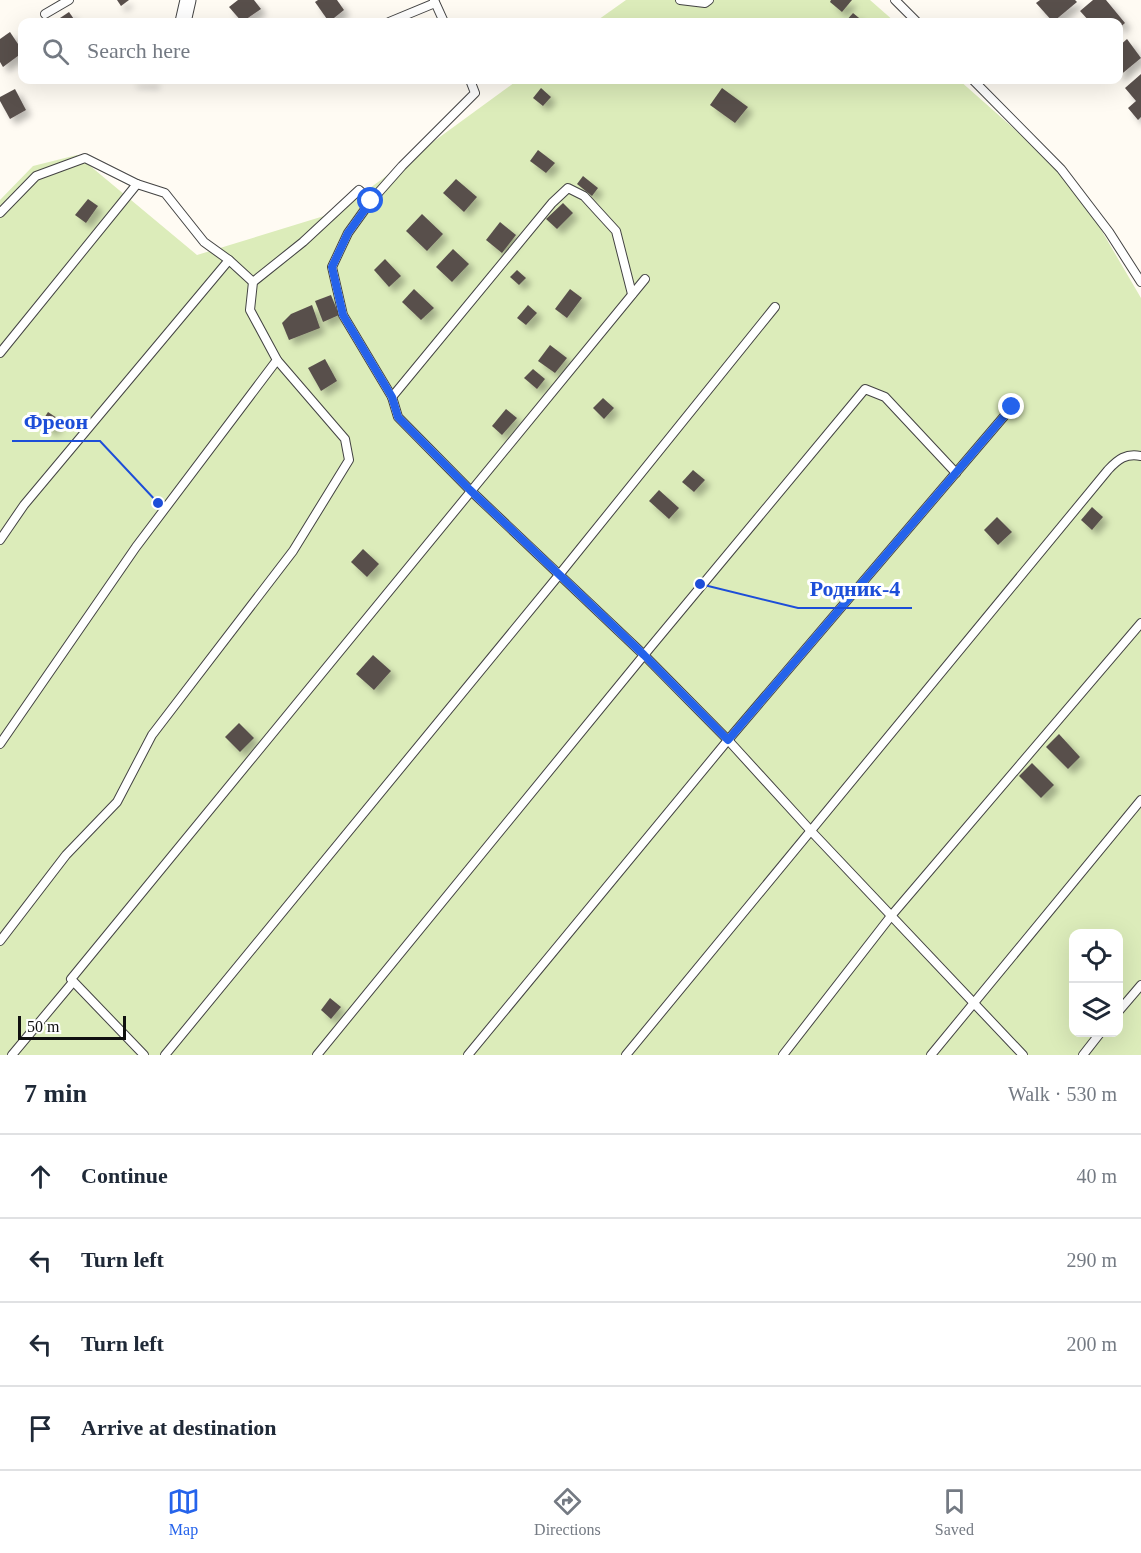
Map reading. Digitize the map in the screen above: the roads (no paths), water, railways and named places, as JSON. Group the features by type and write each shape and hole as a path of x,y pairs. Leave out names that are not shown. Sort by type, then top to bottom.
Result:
{"street":[{"path":"184,18 188,0"}],"lane":[{"path":"45,14 69,0"},
{"path":"680,0 705,3 709,0"},
{"path":"896,0 913,18"},
{"path":"398,18 434,2 442,18"},
{"path":"472,84 476,93 402,166 371,201 348,233 332,267 343,315 392,397 398,417 470,490 644,655 728,740 1023,1055"},
{"path":"977,84 1061,170 1109,232 1141,282"},
{"path":"0,213 36,177 85,158 137,184 165,193 204,242 229,260 253,282"},
{"path":"0,353 137,184"},
{"path":"392,397 552,203 568,188 584,196 616,231 632,294"},
{"path":"0,941 66,855 117,802 152,735 293,551 349,460 345,439 277,360 250,310 253,282 303,242 359,190 371,201"},
{"path":"0,540 24,505 229,260"},
{"path":"144,1055 71,979 645,279"},
{"path":"165,1055 559,575 775,307"},
{"path":"0,744 136,547 277,360"},
{"path":"317,1055 865,389 885,397 956,473"},
{"path":"468,1055 728,740 1012,407"},
{"path":"626,1055 1108,470 1118,459 1132,454 1141,456"},
{"path":"783,1055 891,916 1141,623"},
{"path":"931,1055 1141,800"},
{"path":"12,1055 73,982"},
{"path":"1123,1007 1141,985"},
{"path":"1083,1055 1097,1037"}],"place":[{"name":"Фреон","path":"158,503"},
{"name":"Родник-4","path":"700,584"}]}
